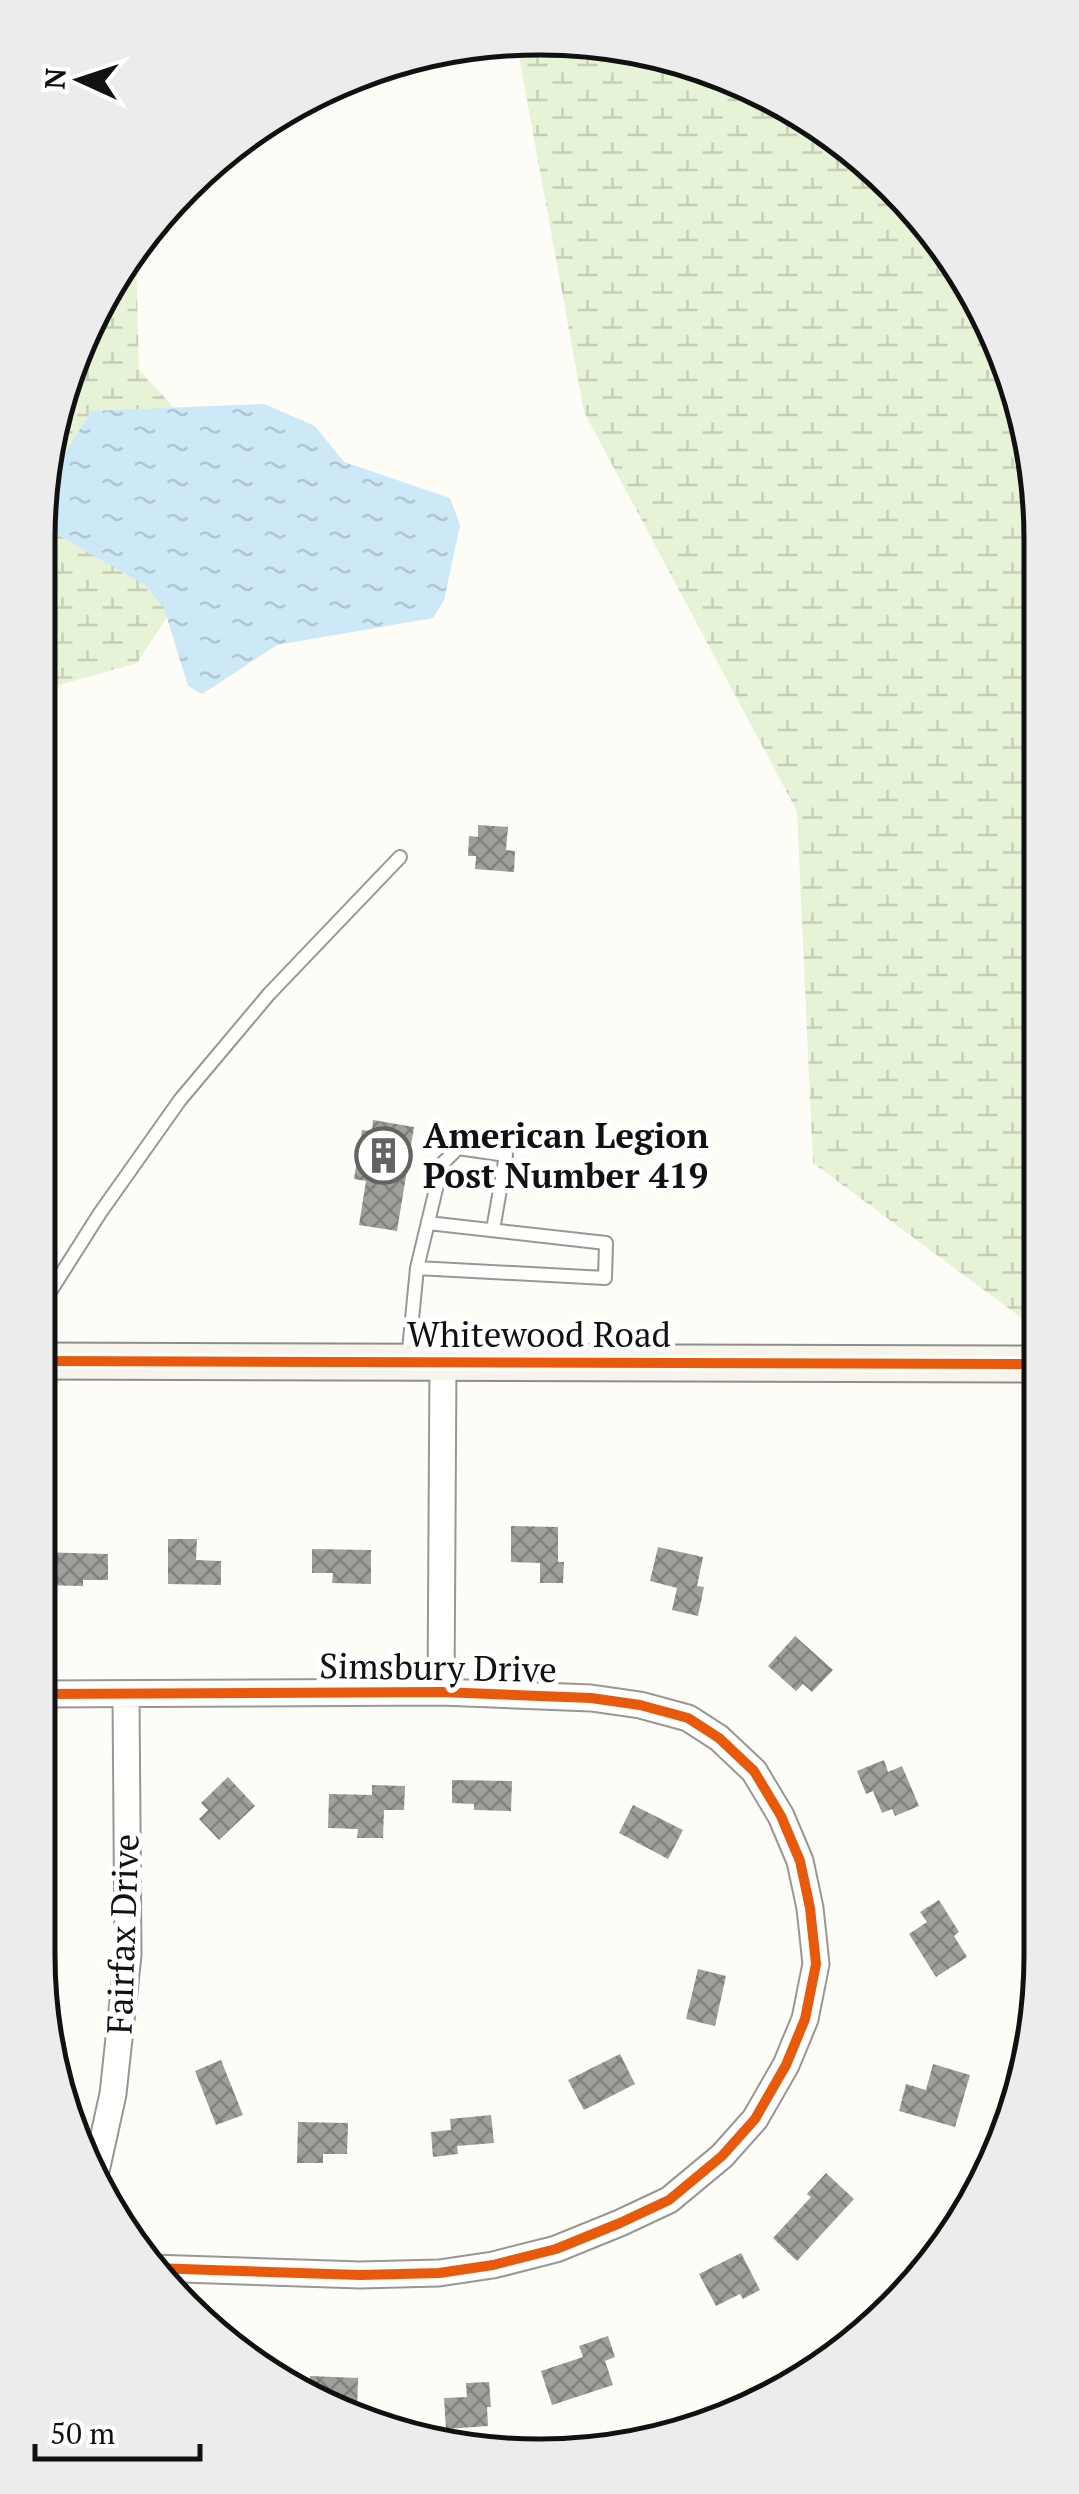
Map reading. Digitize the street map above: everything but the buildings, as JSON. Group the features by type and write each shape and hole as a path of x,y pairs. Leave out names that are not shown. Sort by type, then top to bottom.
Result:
{"street":[{"name":"Whitewood Road","path":"55,1361 1024,1364"},
{"path":"441,1692 443,1362"},
{"name":"Simsbury Drive","path":"55,1694 441,1692 590,1698 640,1705 688,1718 720,1738 754,1772 781,1816 800,1860 810,1908 816,1964 806,2019 786,2065 755,2119 722,2156 669,2200 556,2249 494,2265 439,2273 360,2275 171,2269"},
{"name":"Fairfax Drive","path":"99,2156 113,2094 128,1955 126,1694"}],"lane":[{"path":"55,1285 180,1100 268,994 400,857"},
{"path":"408,1363 417,1268 442,1164 458,1148 506,1155 493,1230"},
{"path":"417,1268 605,1278 606,1243 428,1223"}],"green space":[{"path":"519,56 571,56 634,64 725,92 782,120 859,175 904,220 942,270 974,325 1007,414 1023,508 1024,1320 813,1163 797,811 584,412"},
{"path":"136,271 139,370 250,490 137,663 55,686 56,508 64,445 92,354"}],"water":[{"path":"264,404 315,426 344,462 450,498 460,525 444,600 433,618 277,645 202,694 188,686 164,608 145,585 55,532 62,459 91,411"}],"cycle path":[{"path":"55,1361 1024,1364"},
{"path":"55,1694 441,1692 591,1698 640,1705 688,1718 719,1738 754,1771 781,1816 800,1861 810,1908 816,1964 805,2019 786,2065 755,2119 722,2156 669,2200 556,2249 493,2265 439,2273 360,2275 171,2269"}],"place":[{"name":"American Legion Post Number 419","path":"384,1156"}]}
